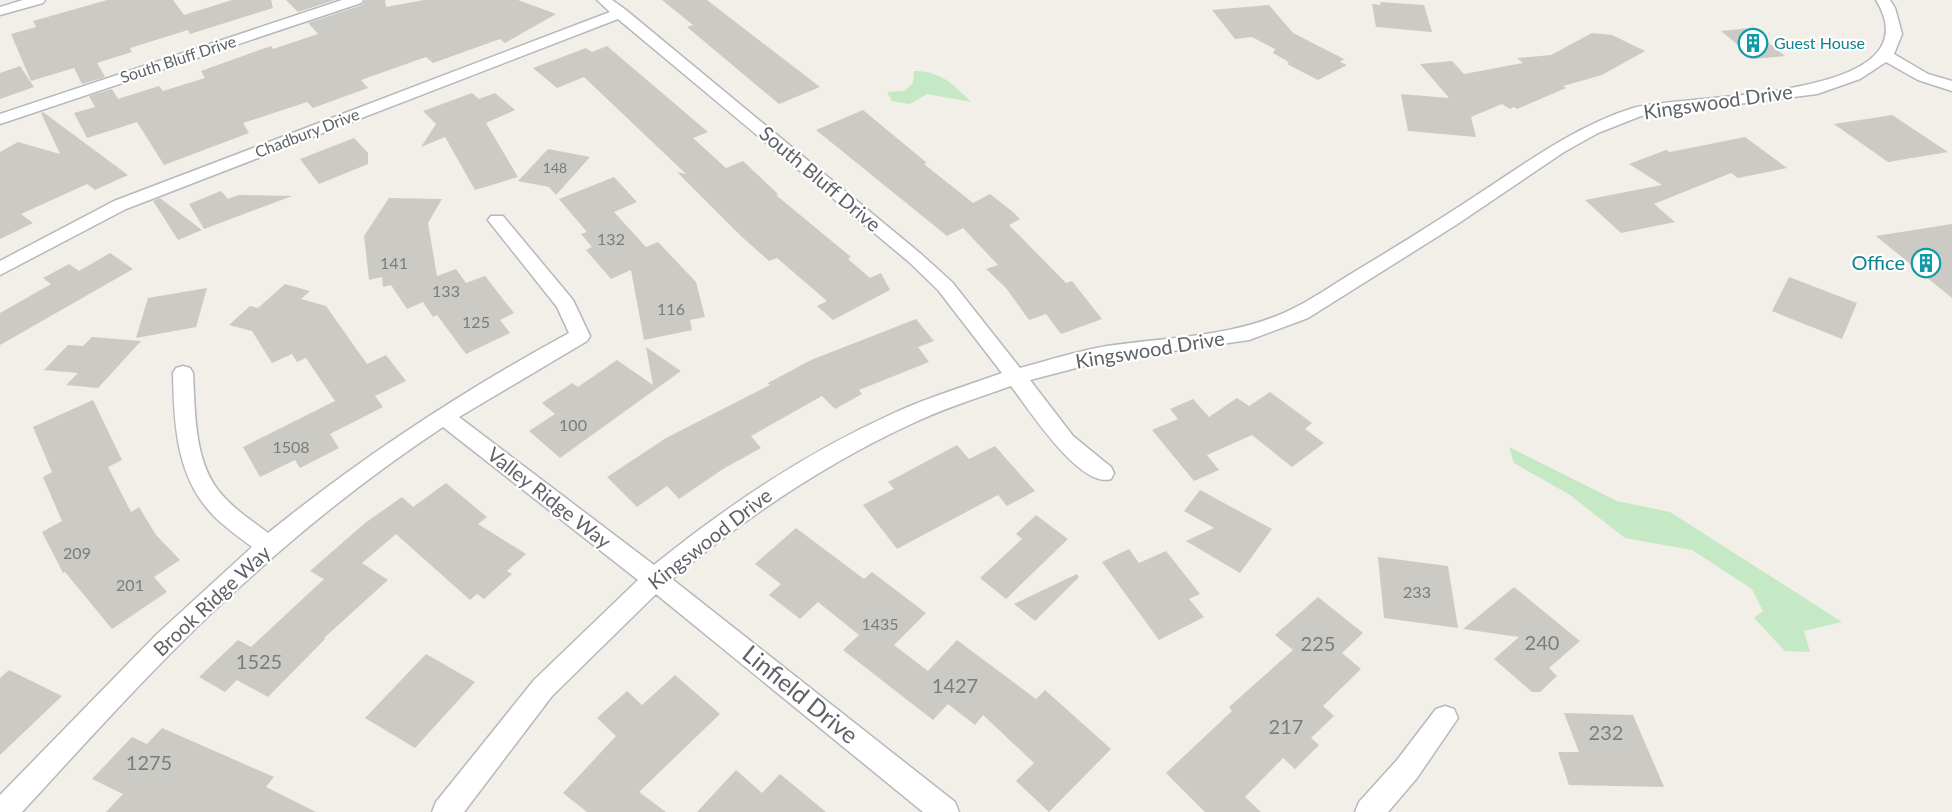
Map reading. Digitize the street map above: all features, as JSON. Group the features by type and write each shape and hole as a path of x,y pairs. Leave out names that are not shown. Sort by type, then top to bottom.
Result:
{"street":[{"path":"0,11 38,0"},
{"name":"South Bluff Drive","path":"0,119 356,0"},
{"name":"South Bluff Drive","path":"604,0 915,258 945,286 1065,442 1103,473"},
{"path":"1883,0 1888,8 1895,34 1886,56"},
{"name":"Chadbury Drive","path":"0,269 120,205 621,13"},
{"path":"1886,56 1927,63 1952,71"},
{"path":"1886,56 1923,77 1952,86"},
{"name":"Kingswood Drive","path":"446,812 543,688 654,580 714,530 833,453 903,418 1016,376 1103,354 1242,335 1301,313 1592,130 1638,112 1817,89 1855,76 1886,56"},
{"name":"Brook Ridge Way","path":"3,812 170,639 268,547 343,488 443,416 491,385 580,336 566,305 497,220"},
{"path":"183,373 184,412 195,471 219,507 268,547"},
{"name":"Valley Ridge Way","path":"443,416 654,580"},
{"name":"Linfield Drive","path":"654,580 945,812"},
{"path":"1369,812 1407,769 1445,718"}],"green space":[{"path":"914,71 939,76 958,89 971,102 927,94 910,104 892,101 887,92 904,91 913,83"},
{"path":"1509,447 1617,501 1670,512 1842,622 1804,631 1810,652 1785,651 1754,618 1763,611 1752,589 1692,550 1625,538 1570,495 1514,463"}],"building":[{"path":"107,0 173,0 184,15 232,0 271,0 273,8 190,34 188,30 130,48 132,52 97,63 105,77 82,84 74,68 31,81 11,34 36,27 33,21"},
{"path":"286,0 335,0 298,12"},
{"path":"365,0 385,0 386,7 424,0 518,0 556,14 505,43 500,39 433,63 426,57 361,80 368,88 313,108 307,102 243,123 249,133 164,165 137,122 87,138 74,113 95,107 89,96 112,89 118,99 159,86 163,91 205,78 201,71 271,46 273,49 318,34 308,23 362,5"},
{"path":"662,0 707,0 820,87 779,104 687,27 693,25"},
{"path":"1380,2 1424,5 1432,32 1376,27 1372,4 1381,5"},
{"path":"1269,5 1293,33 1344,59 1340,62 1347,65 1318,80 1287,64 1289,63 1287,61 1273,53 1275,49 1252,37 1235,39 1212,10"},
{"path":"1750,28 1785,56 1755,59 1721,31"},
{"path":"1592,33 1612,35 1645,51 1602,75 1563,86 1566,88 1517,109 1514,107 1510,109 1502,104 1471,117 1476,137 1408,131 1401,94 1449,98 1420,64 1452,61 1464,74 1523,63 1517,58 1551,55"},
{"path":"607,46 708,132 693,138 726,168 743,161 778,194 776,195 851,257 848,259 870,278 881,273 890,290 833,320 817,306 827,301 777,258 769,261 741,236 677,172 686,174 584,77 557,88 533,68 586,48 592,52"},
{"path":"20,66 34,87 0,99 0,73"},
{"path":"472,93 479,99 495,93 515,110 486,123 518,177 475,190 445,137 421,147 436,124 423,111"},
{"path":"863,110 927,163 924,164 973,203 990,194 1013,212 1020,219 1009,225 1066,283 1072,281 1102,319 1061,334 1046,314 1029,320 1006,288 986,269 998,265 963,228 947,236 816,130"},
{"path":"43,112 128,175 95,190 87,184 21,214 33,223 0,239 0,152 18,142 60,154 41,113"},
{"path":"1892,115 1948,152 1888,162 1834,124"},
{"path":"1745,137 1787,168 1738,178 1731,173 1654,204 1675,222 1621,233 1585,200 1662,185 1629,164 1666,150 1670,152"},
{"path":"354,138 368,153 368,164 319,184 300,159"},
{"path":"548,149 590,157 556,195 549,187 518,181"},
{"path":"614,177 637,202 614,212 646,247 658,242 696,282 705,317 690,320 692,330 644,340 631,270 611,279 586,250 592,247 581,234 587,232 559,199"},
{"path":"221,191 228,199 238,195 292,196 204,229 189,204"},
{"path":"160,198 202,230 178,240 153,201"},
{"path":"389,198 442,199 428,223 437,276 456,269 466,283 485,276 514,313 500,320 510,333 466,354 437,315 433,317 423,302 407,309 391,285 383,287 382,277 369,280 364,236"},
{"name":"Office","path":"1952,224 1952,298 1876,236"},
{"path":"110,253 133,269 0,345 0,313 51,284 43,278 69,264 79,271"},
{"path":"1789,277 1857,303 1842,339 1772,311"},
{"path":"285,284 310,291 301,299 326,306 367,364 386,355 406,381 375,396 383,407 330,434 339,448 300,468 295,460 260,477 243,447 335,401 306,358 297,362 292,354 272,363 252,331 229,325 250,306 258,308"},
{"path":"207,288 196,327 136,338 148,298"},
{"path":"916,319 934,341 918,347 929,362 859,390 862,394 835,409 822,396 751,436 761,448 723,469 679,499 667,486 637,507 607,477 666,438 770,385 768,383 811,360"},
{"path":"92,337 141,341 98,388 66,385 78,373 44,370 68,345 83,346"},
{"path":"646,347 681,371 560,458 529,431 555,414 542,403 572,383 578,387 617,360 653,385"},
{"path":"1270,392 1312,423 1305,429 1324,443 1292,467 1252,435 1207,455 1219,470 1194,481 1152,430 1178,419 1170,409 1193,399 1209,417 1237,398 1249,406"},
{"path":"93,400 122,460 108,467 131,512 139,507 156,535 180,560 154,577 167,592 112,629 65,572 63,573 42,532 62,521 43,477 52,472 33,427"},
{"path":"957,445 969,459 995,446 1035,491 1007,506 998,495 897,549 863,505 894,489 888,482"},
{"path":"446,483 487,517 478,524 526,554 507,571 512,574 484,599 477,594 470,600 396,534 362,563 388,580 324,638 268,697 237,680 225,692 199,677 238,640 251,647 324,579 310,571 365,523 402,497 413,507"},
{"path":"1200,490 1272,529 1240,573 1186,541 1214,528 1184,511"},
{"path":"1036,515 1068,539 1006,599 980,578 1022,539 1016,534"},
{"path":"796,528 864,579 872,572 926,613 894,645 928,671 957,640 1036,699 1045,690 1111,749 1049,812 1016,781 1034,763 983,715 975,725 948,704 933,720 843,650 859,635 818,602 800,619 769,595 781,584 755,564"},
{"path":"1129,549 1139,563 1166,551 1200,594 1189,599 1204,617 1159,640 1102,562"},
{"path":"1378,557 1448,566 1458,628 1384,618"},
{"path":"1077,574 1079,577 1035,621 1014,604"},
{"path":"1514,587 1580,641 1549,668 1557,676 1540,692 1532,692 1494,659 1519,637 1463,629"},
{"path":"1318,597 1363,633 1342,653 1361,669 1323,706 1334,716 1311,738 1319,745 1295,769 1283,758 1245,797 1261,812 1205,812 1166,773 1232,711 1229,707 1293,650 1275,635"},
{"path":"426,654 475,682 415,748 365,718"},
{"path":"9,670 62,696 0,755 0,678"},
{"path":"675,675 720,714 639,792 666,812 587,812 563,793 616,736 597,718 627,691 642,705"},
{"path":"1564,713 1633,715 1664,787 1569,785 1558,752 1579,752"},
{"path":"162,728 274,777 266,787 316,812 106,812 123,794 92,779 132,737 147,744"},
{"path":"736,770 762,793 780,774 826,812 697,812"}],"place":[{"name":"Guest House","path":"1753,43"},
{"name":"Office","path":"1926,263"}]}
